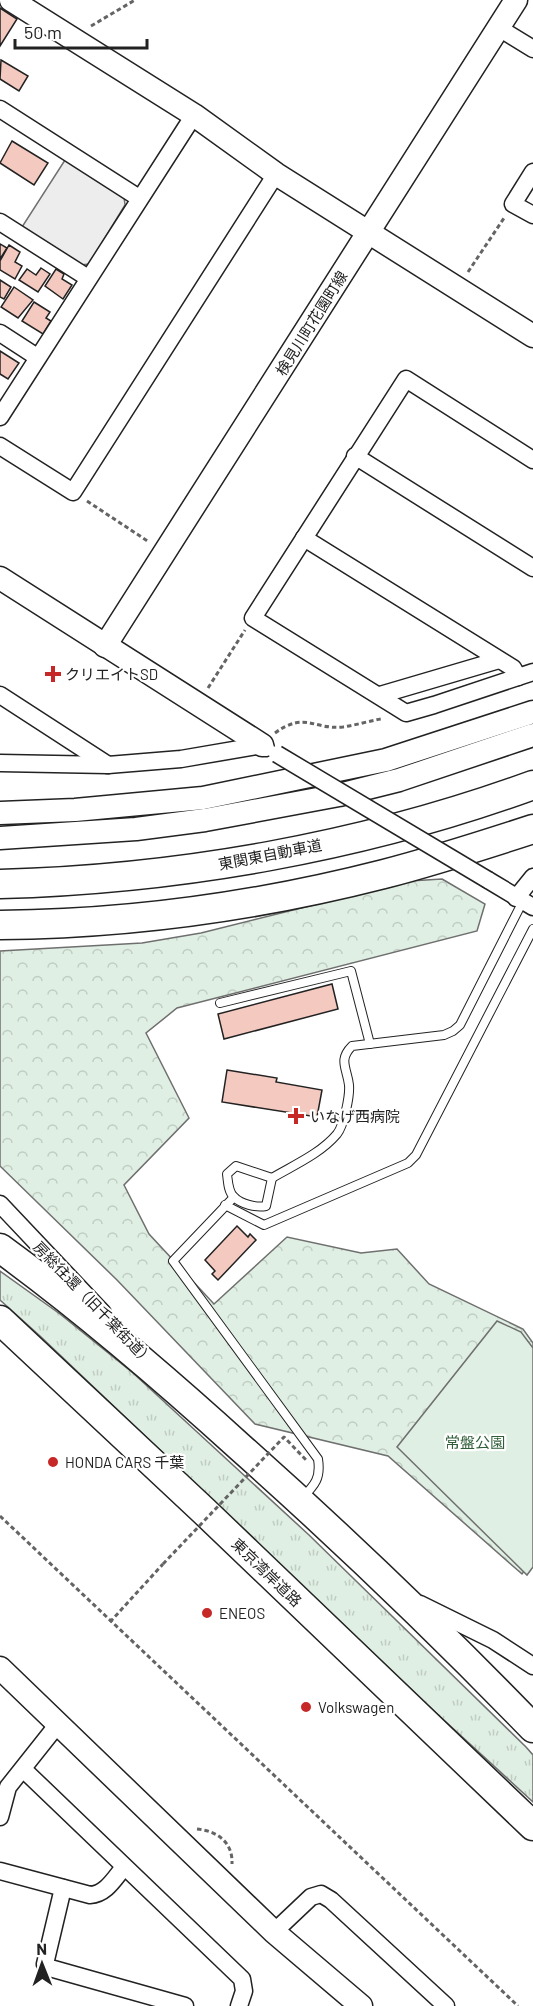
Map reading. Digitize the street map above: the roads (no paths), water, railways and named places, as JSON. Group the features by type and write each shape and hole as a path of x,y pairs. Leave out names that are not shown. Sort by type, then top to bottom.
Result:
{"highway":[{"name":"東関東自動車道","path":"0,884 142,875 225,863 372,834 444,814 533,785"},
{"path":"0,925 87,922 158,916 232,905 384,874 533,830"},
{"path":"0,1248 120,1341 300,1500 398,1593 533,1728"},
{"name":"東京湾岸道路","path":"0,1320 205,1512 533,1826"}],"street":[{"path":"11,0 194,114 276,174 533,336"},
{"name":"検見川町花園町線","path":"105,646 516,0"},
{"path":"499,27 533,49"},
{"path":"0,109 139,198"},
{"path":"0,417 194,114"},
{"path":"533,172 513,204 533,215"},
{"path":"0,446 73,492 276,174"},
{"path":"0,222 87,278"},
{"path":"0,333 37,357"},
{"path":"526,675 406,713 253,618 406,379 533,460"},
{"path":"355,456 533,568"},
{"path":"304,538 526,675"},
{"path":"0,578 105,646 524,902 533,877"},
{"path":"380,695 499,660"},
{"path":"0,695 108,765"},
{"path":"0,813 75,810 203,798 386,760 533,712"},
{"path":"0,838 148,828 205,820 339,795 399,780 533,735"},
{"path":"0,763 108,765 181,759 270,745"},
{"name":"房総往還（旧千葉街道）","path":"0,1204 57,1266 190,1402"},
{"path":"398,1593 493,1641 533,1666"},
{"path":"0,1668 274,1932 361,2006"},
{"path":"0,1817 8,1787 58,1724"},
{"path":"23,1769 242,1979 244,1990 239,2006"},
{"path":"0,1871 90,1895 98,1895 124,1867"},
{"path":"63,1888 45,1964 50,1968 185,2006"},
{"path":"274,1932 311,1897 321,1894 331,1900 446,2006"}],"lane":[{"path":"272,1178 236,1166 227,1174 229,1189 234,1197 259,1208 266,1206 272,1178 321,1149 339,1131 349,1097 349,1084 344,1063 346,1052 352,1046 444,1035 453,1031 460,1024 524,902"},
{"path":"225,1205 264,1225 408,1163 416,1155 533,929"},
{"path":"220,1003 351,971 370,1044"},
{"path":"234,1197 173,1261 318,1459 320,1473 316,1484 300,1500"}],"place":[{"name":"クリエイトSD","path":"53,674"},
{"name":"いなげ西病院","path":"296,1116"},
{"name":"HONDA CARS 千葉","path":"53,1462"},
{"name":"ENEOS","path":"207,1613"},
{"name":"Volkswagen","path":"306,1707"}],"park label":[{"name":"常盤公園","path":"475,1442"}]}
